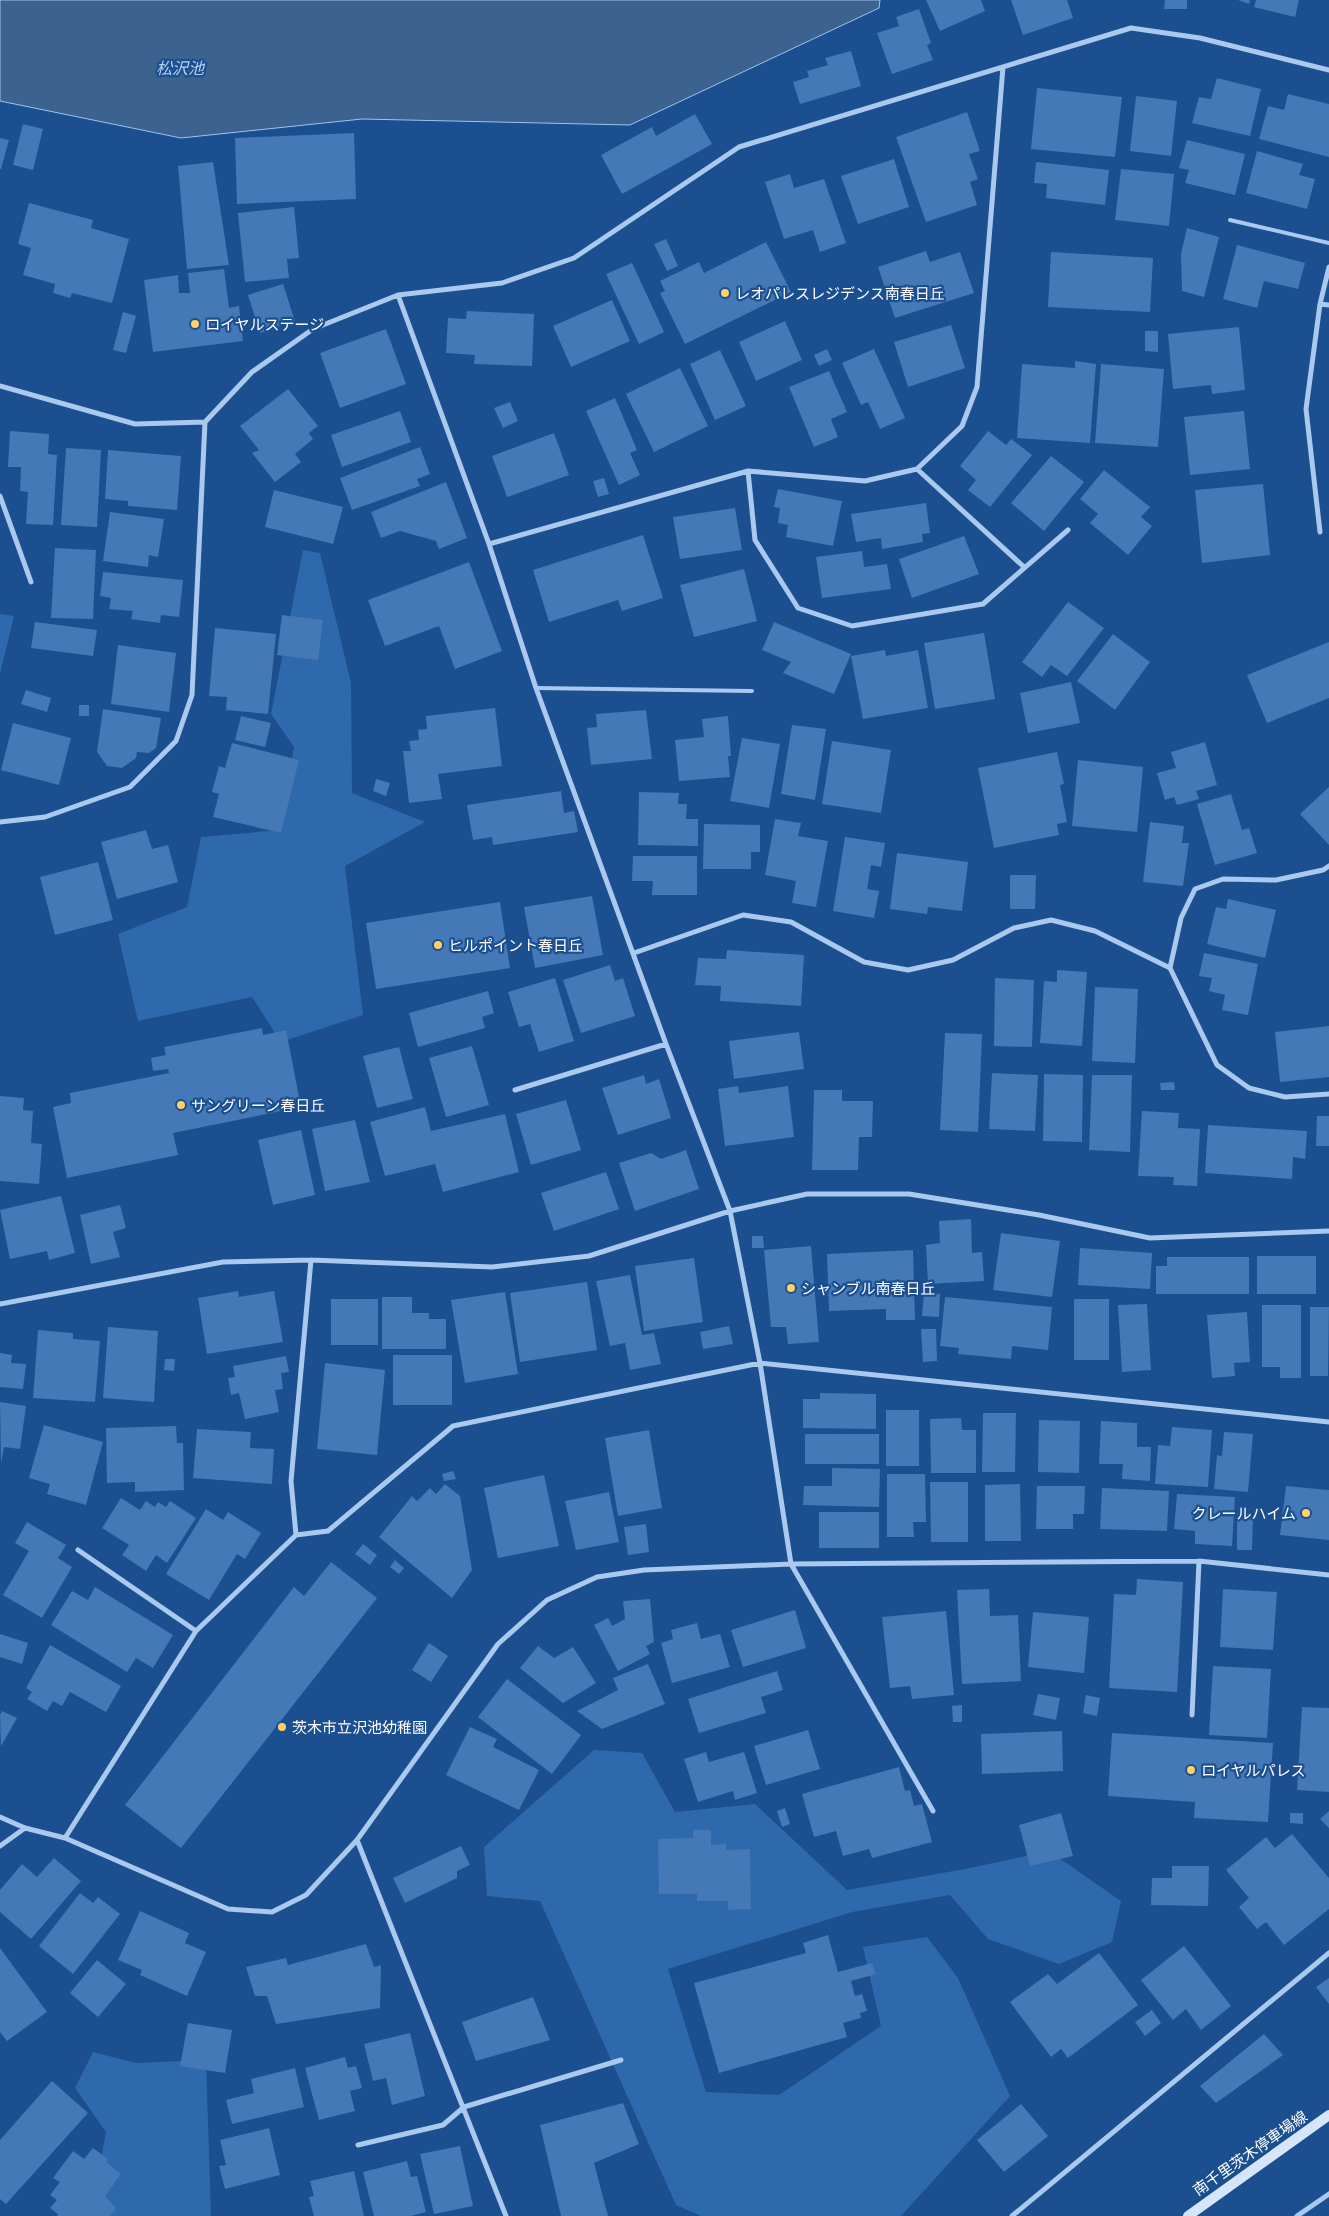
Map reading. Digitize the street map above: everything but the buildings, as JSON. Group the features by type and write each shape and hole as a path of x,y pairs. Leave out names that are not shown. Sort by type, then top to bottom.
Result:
{"main road":[{"name":"南千里茨木停車場線","path":"1188,2216 1329,2115"}],"street":[{"path":"0,822 45,817 130,787 176,741 192,694 205,422 252,372 313,329 398,295 502,283 574,258 739,147 1130,28 1200,38 1329,70"},
{"path":"489,544 748,471 865,481 917,469 962,426 977,387 1003,67"},
{"path":"1320,532 1306,409 1320,304 1329,267"},
{"path":"398,295 489,544 536,688 666,1044 730,1210 760,1363 790,1564 933,1811"},
{"path":"1320,304 1329,305"},
{"path":"0,386 135,424 205,422"},
{"path":"917,469 1024,567"},
{"path":"748,471 755,540 798,608 852,626 983,604 1068,530"},
{"path":"0,496 31,582"},
{"path":"1170,968 1181,918 1195,889 1223,879 1276,880 1323,870 1329,866"},
{"path":"634,953 743,915 791,922 864,962 908,970 953,960 1014,928 1051,920 1095,931 1170,968 1217,1065 1249,1088 1285,1096 1329,1094"},
{"path":"515,1090 666,1044"},
{"path":"0,1304 223,1262 311,1260 492,1267 589,1256 730,1210 807,1194 909,1194 1039,1215 1150,1238 1329,1231"},
{"path":"296,1535 291,1481 311,1260"},
{"path":"65,1838 196,1631 296,1535 328,1531 453,1426 760,1363 1329,1422"},
{"path":"78,1550 196,1631"},
{"path":"1192,1715 1199,1561"},
{"path":"0,1817 25,1828 65,1838 228,1909 272,1912 306,1895 357,1840 498,1644 547,1600 597,1577 644,1570 790,1564 1199,1561 1329,1575"},
{"path":"0,1846 25,1828"},
{"path":"357,1840 506,2216"},
{"path":"1012,2216 1329,1953"},
{"path":"358,2145 443,2125 464,2107 621,2060"},
{"path":"1297,2216 1329,2194"}],"lane":[{"path":"1230,220 1329,243"},
{"path":"536,688 752,691"}],"shaded area":[{"path":"303,550 320,553 351,683 352,793 425,822 345,866 363,1015 281,1042 252,997 138,1021 118,934 187,907 201,837 281,830 294,747 271,714"},
{"path":"0,614 14,616 0,674"},
{"path":"594,1750 642,1753 675,1812 755,1804 847,1890 965,1869 1049,1851 1121,1901 1112,1942 1059,1964 988,1939 950,1895 852,1912 668,1969 706,2092 779,2095 881,2026 863,1947 927,1937 958,1978 1010,2096 901,2216 701,2216 676,2205 540,1901 487,1896 484,1847"},
{"path":"93,2052 136,2063 206,2060 211,2216 90,2216 106,2132 75,2088"}],"water":[{"name":"松沢池","path":"0,0 880,0 879,8 630,125 362,119 181,138 0,101"}],"place":[{"name":"レオパレスレジデンス南春日丘","path":"725,293"},
{"name":"ロイヤルステージ","path":"195,324"},
{"name":"ヒルポイント春日丘","path":"438,945"},
{"name":"サングリーン春日丘","path":"181,1105"},
{"name":"シャンブル南春日丘","path":"791,1288"},
{"name":"クレールハイム","path":"1306,1513"},
{"name":"茨木市立沢池幼稚園","path":"282,1727"},
{"name":"ロイヤルパレス","path":"1191,1770"}]}
